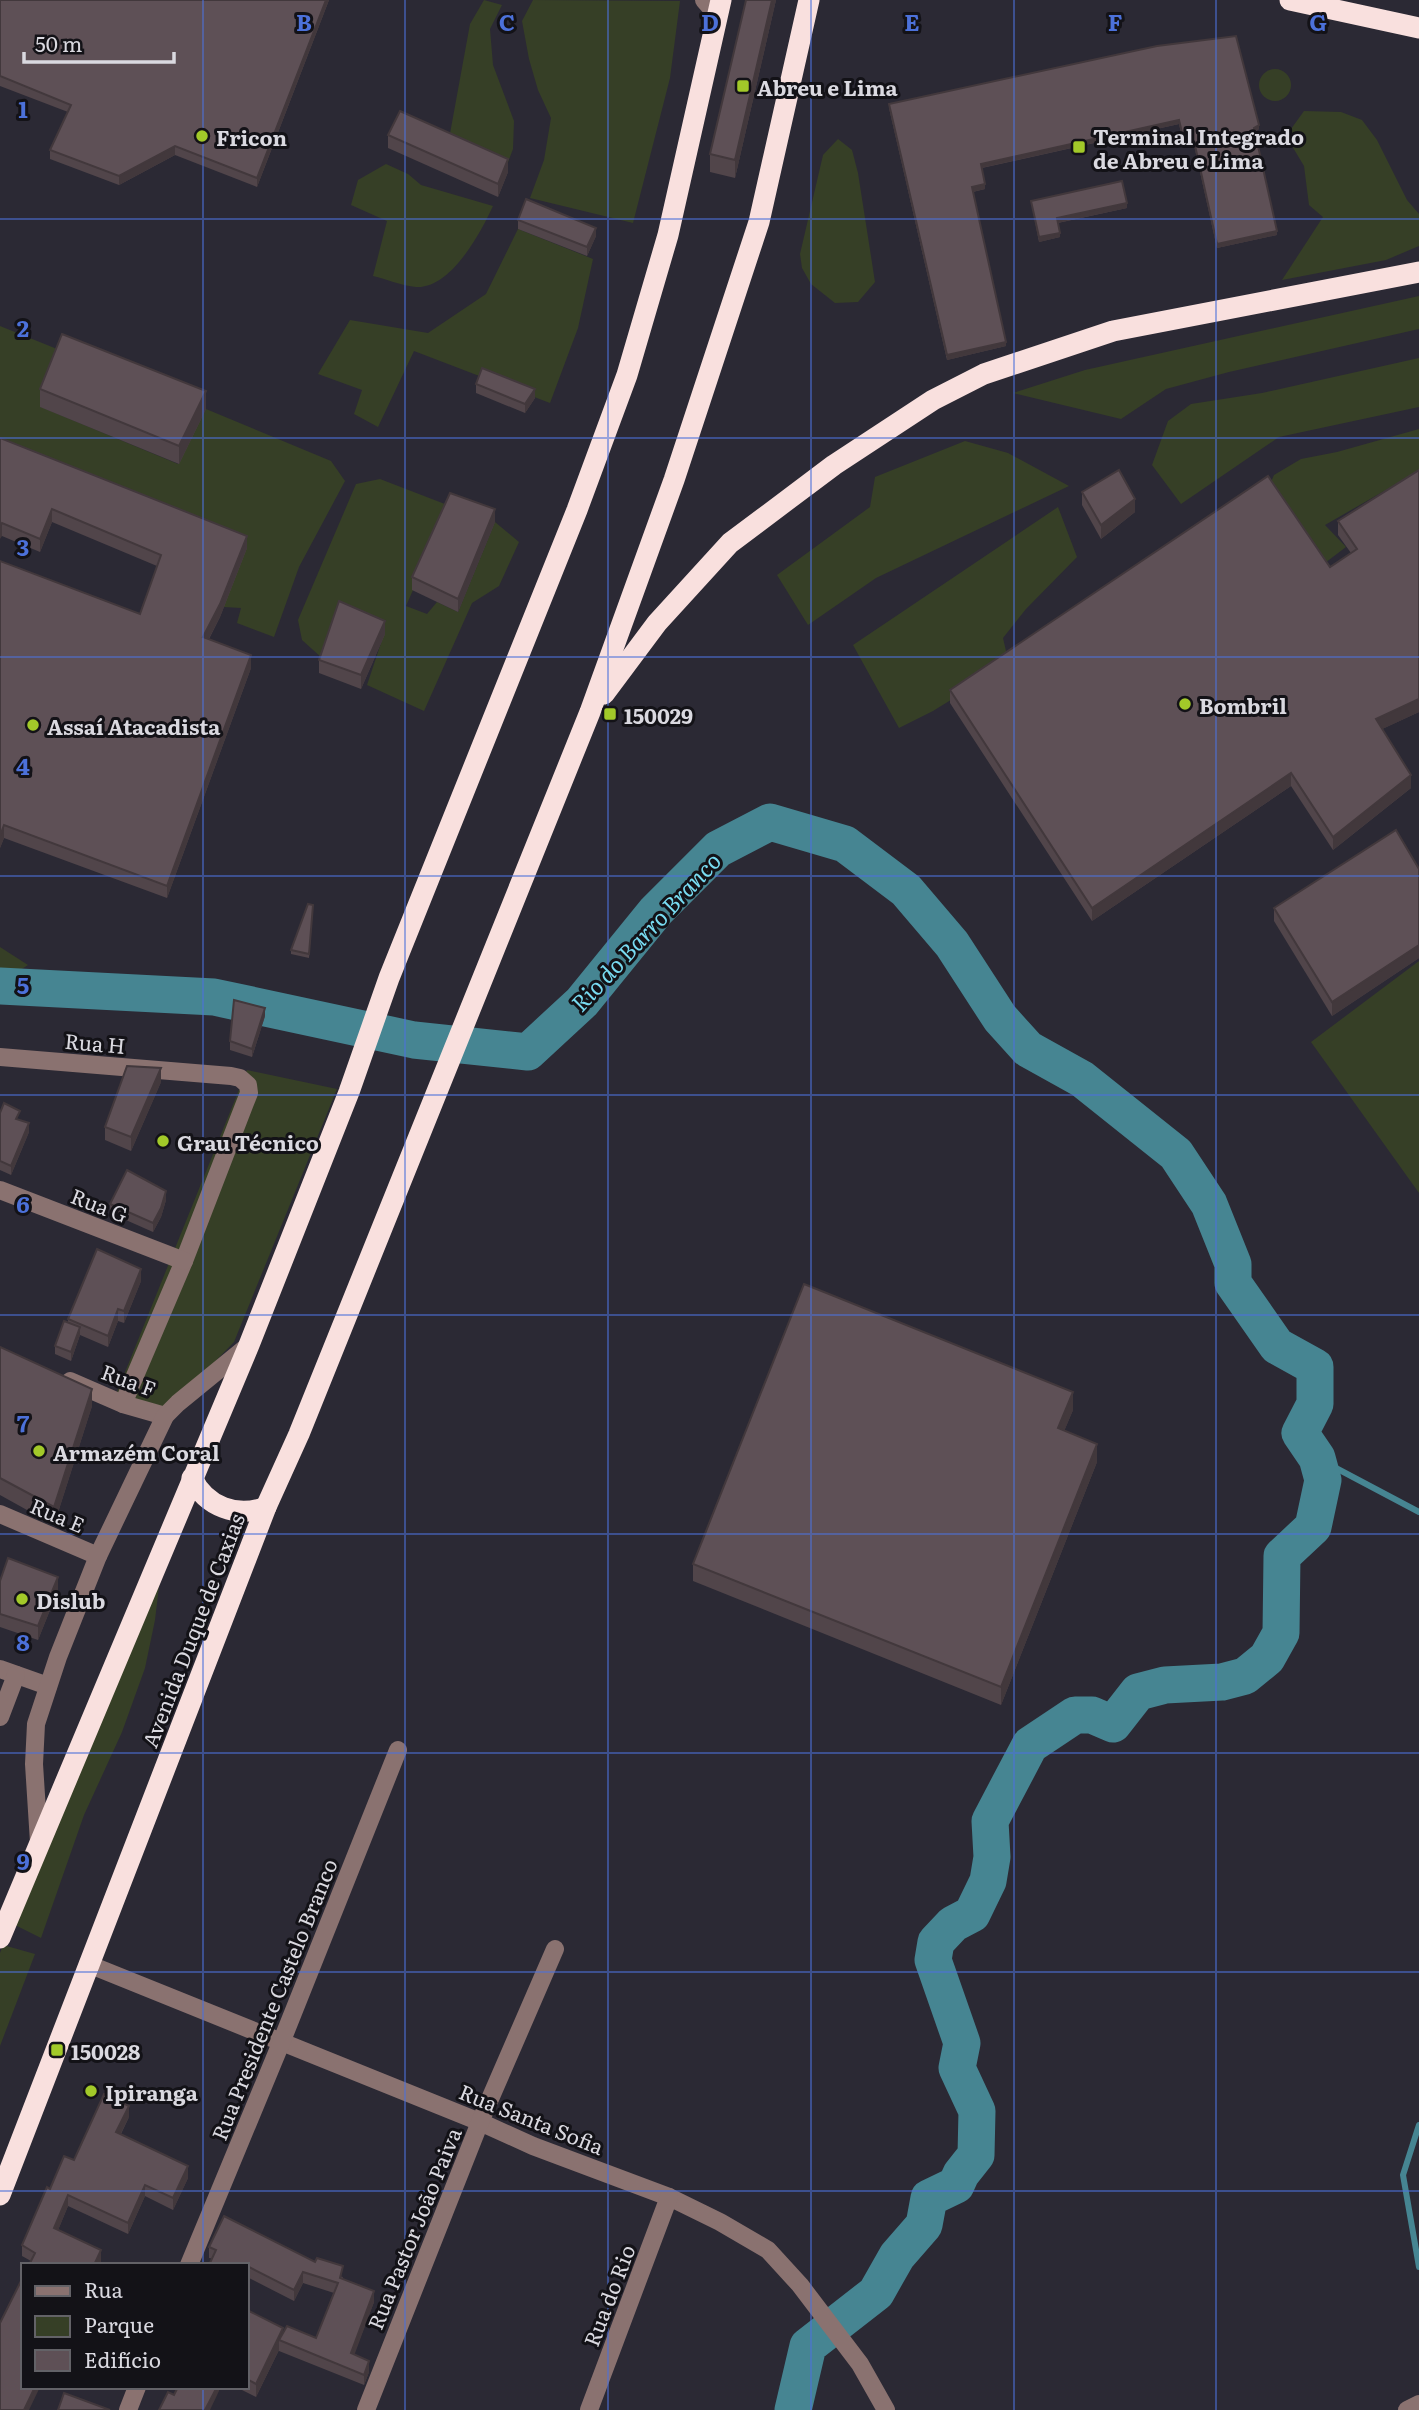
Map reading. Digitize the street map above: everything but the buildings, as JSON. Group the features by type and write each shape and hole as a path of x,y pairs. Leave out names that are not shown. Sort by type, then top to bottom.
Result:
{"highway":[{"path":"590,712 674,480 759,222 810,0"},
{"path":"1290,0 1419,28"},
{"path":"0,1938 249,1345 349,1092 389,978 552,579 627,375 668,235 714,5"},
{"path":"590,712 657,623 730,543 834,465 933,400 984,374 1113,331 1419,272"},
{"name":"Avenida Duque de Caxias","path":"0,2195 266,1507 299,1434 590,712"},
{"path":"192,1478 204,1496 225,1508 242,1513 266,1507"}],"street":[{"name":"Rua H","path":"0,1057 231,1076 240,1078 248,1085 245,1103 184,1261"},
{"name":"Rua G","path":"0,1190 184,1261"},
{"path":"123,1404 184,1261"},
{"path":"39,1842 34,1764 36,1724 98,1556 165,1416 249,1345"},
{"name":"Rua F","path":"49,1373 123,1404 165,1416"},
{"name":"Rua E","path":"0,1514 98,1556"},
{"path":"0,1717 8,1672 48,1686"},
{"name":"Rua Presidente Castelo Branco","path":"189,2263 281,2043 398,1750"},
{"name":"Rua Pastor João Paiva","path":"366,2410 480,2122 555,1949"},
{"name":"Rua Santa Sofia","path":"88,1964 480,2122 533,2146 670,2197 720,2222 768,2250 800,2285 860,2364 886,2410"},
{"name":"Rua do Rio","path":"589,2410 670,2197"},
{"path":"128,2410 136,2389"},
{"path":"1408,2410 1419,2404"}],"green space":[{"path":"484,0 502,5 490,29 493,65 514,121 513,149 507,165 449,139 470,24"},
{"path":"533,0 680,1 670,78 633,223 530,198 544,160 551,118 538,90 522,21"},
{"path":"1275,69 1287,73 1291,85 1287,97 1275,101 1263,97 1259,85 1263,73"},
{"path":"1304,111 1341,112 1362,120 1377,140 1407,200 1419,214 1419,246 1386,260 1282,280 1323,217 1309,205 1304,166 1286,136"},
{"path":"838,139 852,150 858,173 875,282 858,302 835,303 811,284 802,268 800,254 823,155"},
{"path":"386,164 408,174 421,185 493,206 463,257 441,279 429,285 416,287 373,276 387,221 351,205 358,180"},
{"path":"518,229 593,259 578,328 550,403 414,351 378,427 354,414 362,390 318,374 350,320 428,333 486,294"},
{"path":"1419,296 1419,329 1166,389 1121,419 1013,393 1085,370"},
{"path":"0,326 62,351 41,407 178,464 206,409 331,461 345,481 299,567 274,637 237,623 241,608 224,607 0,451"},
{"path":"1419,358 1419,407 1279,437 1181,504 1152,465 1168,421 1191,404 1262,393"},
{"path":"1419,429 1419,471 1325,525 1346,547 1321,566 1268,489 1274,475 1301,459"},
{"path":"965,441 1008,453 1069,486 876,578 808,625 777,575 870,507 875,477"},
{"path":"380,479 450,506 406,606 427,614 437,602 458,612 495,522 519,542 499,586 472,603 424,711 367,685 384,634 322,658 302,640 298,620 356,484"},
{"path":"1058,507 1077,557 1026,609 1003,638 1009,664 933,711 899,728 853,645"},
{"path":"0,947 28,965 8,978 0,978"},
{"path":"1419,961 1419,1193 1311,1042"},
{"path":"247,1070 337,1089 234,1342 163,1415 115,1397"},
{"path":"161,1570 155,1620 145,1668 122,1732 84,1815 41,1938 13,1924"},
{"path":"3,1945 35,1954 0,2046 0,1953"}],"waterway":[{"name":"Rio do Barro Branco","path":"0,986 214,997 414,1040 528,1052 582,1002 656,911 718,849 770,822 845,844 906,890 952,944 1000,1018 1028,1049 1082,1079 1176,1154 1209,1204 1233,1264 1233,1283 1277,1346 1315,1367 1315,1404 1300,1433 1317,1458 1323,1480 1313,1527 1282,1556 1281,1633 1267,1658 1245,1676 1222,1682 1165,1685 1138,1692 1113,1724 1092,1715 1075,1715 1030,1745 990,1821 992,1857 988,1881 972,1914 953,1924 936,1942 933,1960 962,2043 957,2068 977,2111 976,2155 956,2185 929,2198 924,2225 897,2256 876,2293 808,2346 793,2410"},
{"path":"1317,1458 1419,1512"},
{"path":"1419,2125 1403,2175 1419,2267"}],"place":[{"name":"Abreu e Lima","path":"743,86"},
{"name":"Fricon","path":"202,136"},
{"name":"Terminal Integrado de Abreu e Lima","path":"1079,147"},
{"name":"Bombril","path":"1185,704"},
{"name":"150029","path":"610,714"},
{"name":"Assaí Atacadista","path":"33,725"},
{"name":"Grau Técnico","path":"163,1141"},
{"name":"Armazém Coral","path":"39,1451"},
{"name":"Dislub","path":"22,1599"},
{"name":"150028","path":"57,2050"},
{"name":"Ipiranga","path":"91,2091"}]}
